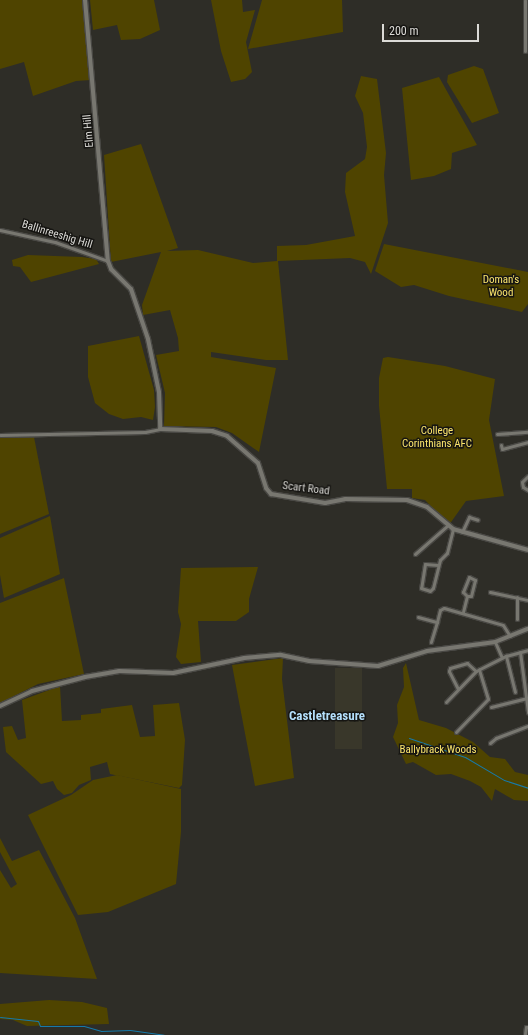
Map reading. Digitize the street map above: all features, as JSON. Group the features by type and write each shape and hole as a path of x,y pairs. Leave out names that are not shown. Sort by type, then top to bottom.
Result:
{"street":[{"name":"Elm Hill","path":"85,0 108,260"},
{"path":"525,0 525,51"},
{"name":"Ballinreeshig Hill","path":"0,230 55,242 108,260"},
{"path":"0,435 145,432 160,429 160,392 149,344 131,289 112,269 108,260"},
{"name":"Scart Road","path":"160,429 212,431 227,436 258,462 266,488 271,494 325,503 344,499 407,500 427,507 447,526 453,529 528,550"},
{"path":"497,434 528,432"},
{"path":"501,445 502,449 528,442"},
{"path":"528,476 522,482 523,487 528,490"},
{"path":"462,532 469,517 478,520"},
{"path":"415,554 447,526"},
{"path":"438,565 425,564 421,588 430,591 433,588 438,565 447,553 453,529"},
{"path":"469,576 476,580 471,596 467,596 463,592 469,576"},
{"path":"490,592 528,600"},
{"path":"463,612 467,596"},
{"path":"517,597 517,620"},
{"path":"432,642 442,608 463,612 503,625 510,636"},
{"path":"418,617 437,622"},
{"path":"0,706 32,691 85,676 119,671 173,673 244,658 281,655 309,661 378,666 427,651 495,642 528,629"},
{"path":"495,642 504,657 516,692"},
{"path":"446,702 479,669 504,657 528,650"},
{"path":"520,652 528,712"},
{"path":"458,689 449,671 450,668 468,663 476,671"},
{"path":"456,732 488,699 479,669"},
{"path":"491,707 526,698"},
{"path":"490,743 496,738 528,726"},
{"path":"525,1034 526,1027 528,1027"}],"shaded area":[{"path":"335,668 362,668 362,749 335,749"}],"green space":[{"path":"0,0 82,0 91,80 76,81 33,96 24,62 0,69"},
{"path":"90,0 154,0 160,30 140,39 121,40 117,25 93,30"},
{"path":"211,0 242,0 243,12 255,10 246,42 252,72 245,79 231,82 221,51"},
{"path":"262,0 342,0 343,32 248,49"},
{"path":"474,66 483,69 499,113 472,123 447,82 448,75"},
{"path":"361,76 377,79 386,153 384,175 388,223 371,274 365,262 350,258 278,261 288,360 266,360 211,352 211,357 276,368 259,452 232,433 216,427 164,426 165,393 156,355 179,351 178,338 170,310 143,315 142,305 161,252 111,262 104,155 141,144 178,248 167,251 198,250 253,263 277,261 277,246 306,245 355,236 345,192 346,173 365,159 367,147 363,113 355,96"},
{"path":"439,77 477,145 452,153 451,169 434,176 411,180 402,88"},
{"name":"Doman's Wood","path":"384,244 528,272 528,304 522,312 449,296 414,285 401,287 375,271"},
{"path":"28,255 82,257 96,259 99,264 31,282 20,267 13,266 12,260"},
{"path":"139,336 154,390 155,407 153,420 141,417 123,419 109,414 95,403 88,377 88,346"},
{"name":"College Corinthians AFC","path":"388,357 445,366 495,379 489,420 504,496 466,501 449,525 425,500 412,498 412,489 387,489 379,406 379,378 383,358"},
{"path":"34,437 49,514 0,534 0,438"},
{"path":"50,516 60,574 4,598 0,575 0,538"},
{"path":"258,567 249,599 249,612 236,621 198,621 201,662 181,664 176,657 181,624 178,612 181,568"},
{"path":"64,578 84,674 38,684 0,703 0,603"},
{"path":"283,658 282,679 294,778 255,786 232,665"},
{"name":"Ballybrack Woods","path":"406,663 419,720 446,728 473,742 490,757 505,759 515,772 528,775 528,801 514,800 495,789 492,801 481,787 470,781 451,774 436,775 413,762 406,764 393,737 398,723 397,705 404,687 403,668"},
{"path":"60,686 62,721 81,720 81,715 101,713 101,709 132,705 140,737 155,736 153,705 179,703 185,740 182,785 179,788 110,774 107,762 90,767 91,780 79,785 72,793 64,795 57,789 53,781 41,784 6,752 3,727 12,726 18,740 26,738 22,700"},
{"path":"117,775 181,789 181,832 176,884 108,912 78,915 28,815 71,795 93,780"},
{"path":"0,838 12,861 39,850 75,918 97,979 0,973 0,870 11,888 17,884 0,852"},
{"path":"49,1000 82,1002 107,1008 109,1024 27,1026 13,1020 0,1019 0,1004"}],"waterway":[{"path":"409,738 465,757 504,780 528,788"},
{"path":"0,1017 38,1021 40,1026 84,1026 101,1031 130,1030 164,1035"}],"district":[{"name":"Castletreasure","path":"327,716"}]}
